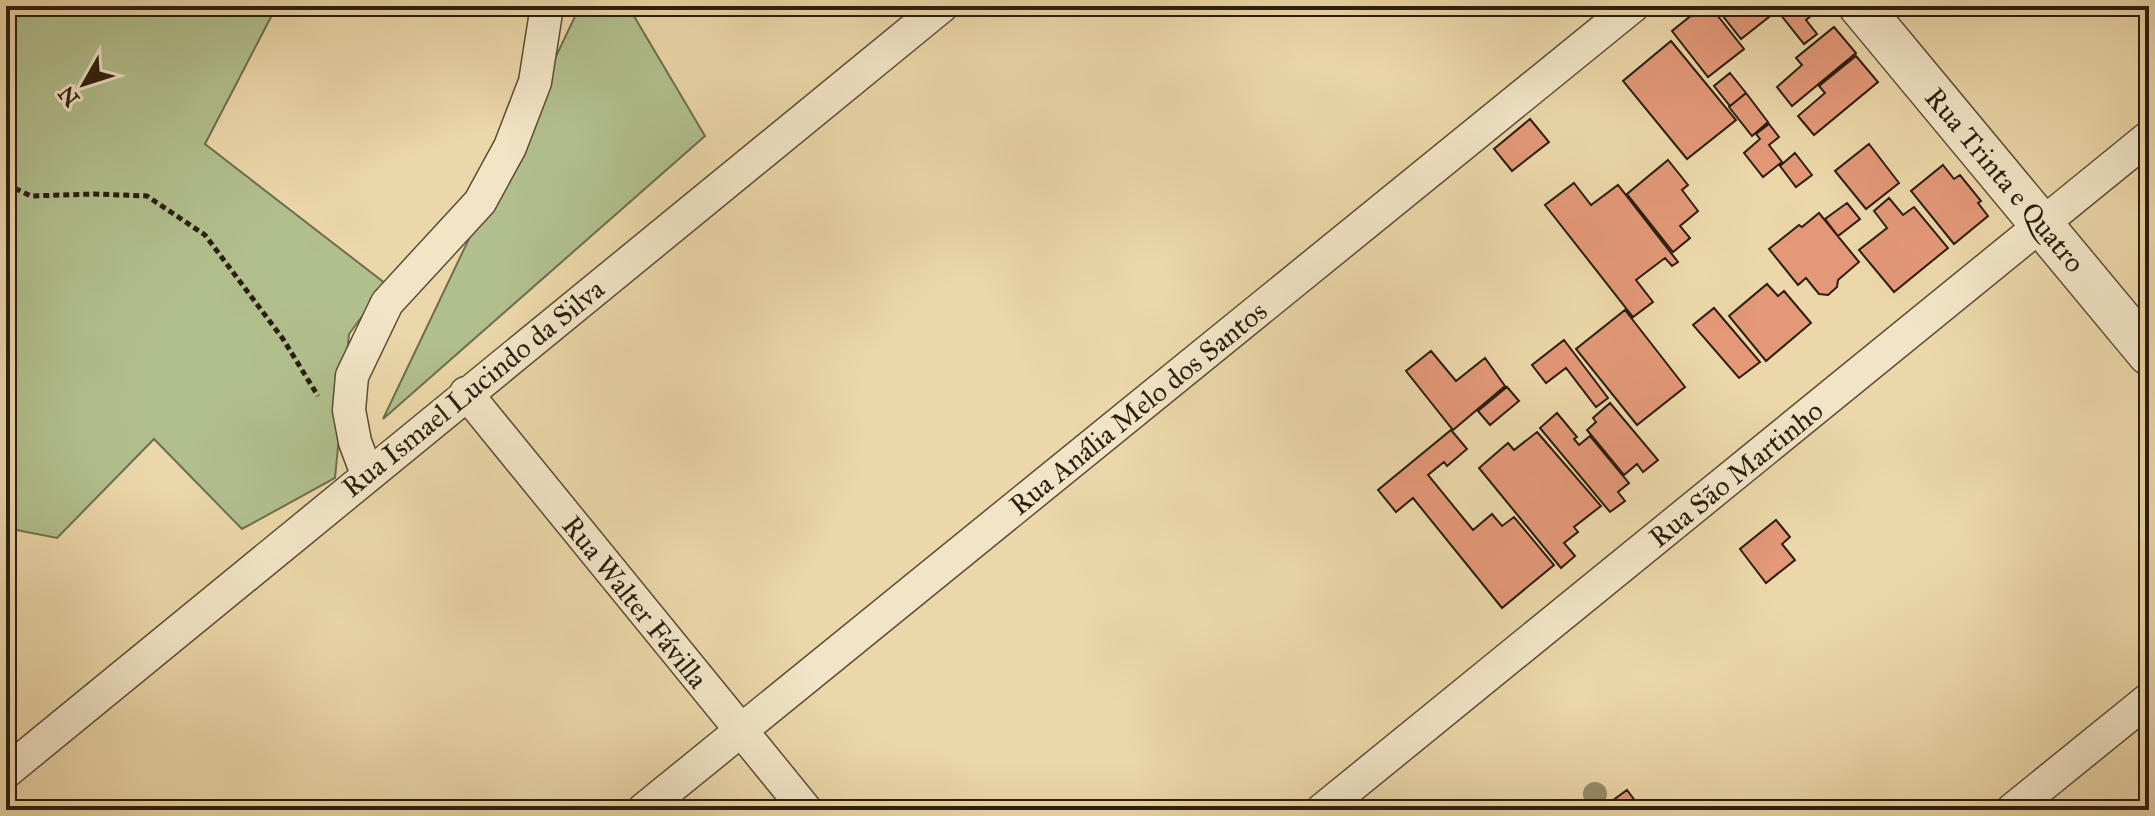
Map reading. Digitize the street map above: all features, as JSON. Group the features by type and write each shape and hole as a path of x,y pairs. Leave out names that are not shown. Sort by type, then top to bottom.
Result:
{"street":[{"path":"367,474 355,442 349,410 352,376 387,303 480,202 510,147 535,82 547,6"},
{"name":"Rua Ismael Lucindo da Silva","path":"6,772 942,6"},
{"name":"Rua Anália Melo dos Santos","path":"643,810 1633,6"},
{"name":"Rua Trinta e Quatro","path":"1860,6 2149,354"},
{"name":"Rua São Martinho","path":"1322,810 2149,137"},
{"name":"Rua Walter Fávilla","path":"466,393 806,810"},
{"path":"2012,810 2149,699"}],"path":[{"path":"6,184 31,196 147,196 205,235 283,339 340,432 355,442"}],"green space":[{"path":"6,6 271,6 272,15 205,144 386,284 349,334 335,478 242,529 154,439 57,538 6,528"},
{"path":"580,6 628,6 705,136 383,419"}],"building":[{"path":"1703,6 1710,6 1744,49 1708,77 1672,31"},
{"path":"1715,6 1769,6 1774,13 1741,39"},
{"path":"1770,6 1819,6 1821,8 1806,20 1817,34 1804,44 1776,9 1774,11"},
{"path":"1834,27 1856,53 1792,106 1777,87 1802,65 1796,58"},
{"path":"1671,41 1736,120 1687,159 1623,81"},
{"path":"1856,56 1878,82 1814,135 1798,116 1825,93 1819,86"},
{"path":"1730,73 1746,93 1730,106 1714,86"},
{"path":"1746,93 1768,122 1752,136 1729,107"},
{"path":"1530,119 1549,142 1512,171 1494,149"},
{"path":"1769,124 1779,137 1769,145 1782,162 1763,177 1744,153 1760,139 1756,134"},
{"path":"1869,144 1899,183 1866,209 1835,171"},
{"path":"1795,153 1812,175 1796,187 1780,166"},
{"path":"1668,160 1688,185 1682,190 1698,211 1680,226 1690,238 1673,252 1627,194"},
{"path":"1943,165 1954,179 1960,175 1981,201 1978,203 1988,216 1954,244 1911,191"},
{"path":"1574,183 1591,205 1618,185 1678,262 1672,266 1665,258 1636,280 1653,302 1633,317 1545,205"},
{"path":"1889,198 1903,215 1914,207 1948,248 1894,292 1859,250 1887,228 1874,211"},
{"path":"1847,203 1860,219 1838,236 1825,219"},
{"path":"1819,213 1859,262 1838,280 1837,287 1828,295 1819,294 1806,278 1798,285 1769,249"},
{"path":"1767,284 1778,296 1784,291 1811,323 1766,361 1729,316"},
{"path":"1714,308 1760,362 1739,378 1693,325"},
{"path":"1625,310 1685,387 1637,425 1576,349"},
{"path":"1564,340 1608,398 1596,407 1566,368 1546,383 1532,365"},
{"path":"1431,351 1456,381 1485,358 1505,386 1453,430 1406,371"},
{"path":"1507,387 1519,401 1490,425 1478,411"},
{"path":"1610,403 1658,460 1643,472 1637,464 1624,475 1587,430 1596,422 1593,418"},
{"path":"1557,413 1577,437 1574,439 1579,445 1590,436 1629,483 1618,492 1625,501 1610,512 1540,428"},
{"path":"1451,430 1467,449 1447,466 1444,462 1428,475 1473,530 1492,514 1502,526 1514,517 1554,565 1502,608 1413,498 1396,512 1378,490"},
{"path":"1537,432 1601,506 1574,527 1578,532 1564,543 1575,556 1561,568 1479,468 1508,443 1514,450"},
{"path":"1776,520 1790,537 1782,544 1795,560 1766,583 1740,549"},
{"path":"1627,790 1642,810 1619,810 1612,801"}]}
